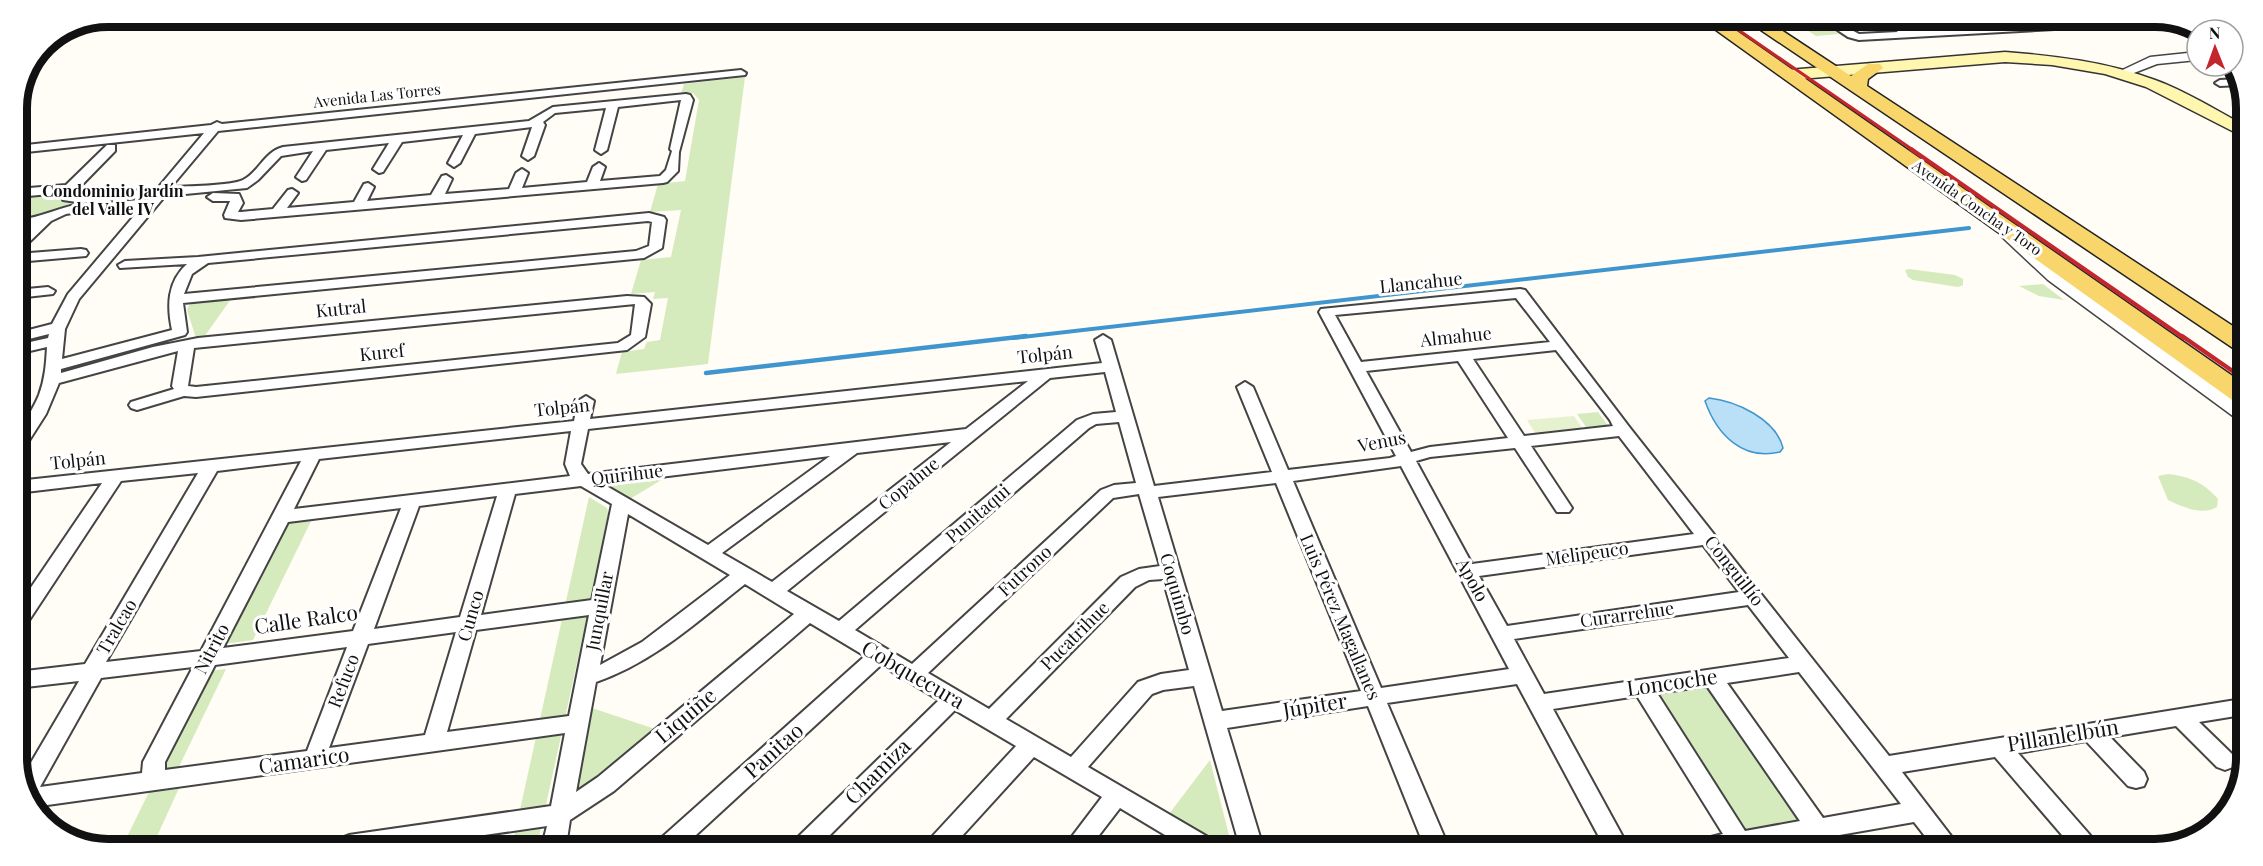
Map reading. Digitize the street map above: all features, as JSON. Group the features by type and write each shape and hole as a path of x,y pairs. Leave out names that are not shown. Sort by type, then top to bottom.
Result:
{"main road":[{"name":"Avenida Concha y Toro","path":"1720,27 1993,218 2070,280 2236,403"},
{"name":"Avenida Concha y Toro","path":"1765,27 2236,339"},
{"path":"1788,75 2016,57 2067,62 2121,74 2170,92 2236,128"},
{"path":"1857,89 1860,76 1875,68"},
{"path":"2070,280 2166,293"}],"street":[{"path":"1839,27 1854,36 2026,27"},
{"path":"1898,27 1909,34"},
{"path":"1958,27 1965,31"},
{"path":"2121,74 2155,60 2185,57"},
{"name":"Avenida Las Torres","path":"27,140 741,73"},
{"path":"2220,83 2232,82"},
{"path":"27,235 38,222 50,214 67,209 156,197 243,185 252,181 275,154 323,146 535,123 544,112 553,110 686,97 687,100 672,171 663,179 277,213 230,215 237,203 231,196 156,197 76,199 65,196 111,148"},
{"path":"601,150 613,104"},
{"path":"528,156 539,125 535,123"},
{"path":"27,431 41,410 53,373 57,334 73,297 217,124"},
{"name":"Avenida Las Torres","path":"27,148 217,124"},
{"path":"454,163 471,131"},
{"path":"379,169 398,138"},
{"path":"302,177 323,146"},
{"path":"592,185 599,167"},
{"path":"514,192 522,172"},
{"path":"436,199 446,179"},
{"path":"358,206 368,187"},
{"path":"27,192 70,189"},
{"path":"277,213 292,193"},
{"path":"125,266 198,261 648,217 659,220 655,248 639,255 176,299"},
{"path":"27,223 38,222"},
{"path":"27,257 81,253"},
{"path":"53,373 180,332 176,317 176,299 180,282 193,264 198,261"},
{"path":"27,293 48,291"},
{"name":"Llancahue","path":"1326,312 1520,293"},
{"name":"Conguillío","path":"1520,293 1617,419 1623,430 1941,839"},
{"name":"Kutral","path":"53,373 187,345 639,300 644,307 640,334 632,343"},
{"name":"Apolo","path":"1326,312 1612,839"},
{"path":"27,337 57,334"},
{"path":"27,345 57,334"},
{"name":"Coquimbo","path":"1103,340 1249,839"},
{"name":"Kuref","path":"136,405 183,391 196,392 616,348 632,343"},
{"path":"183,391 180,386 187,345"},
{"name":"Almahue","path":"1356,367 1560,345"},
{"path":"1462,356 1563,508"},
{"name":"Tolpán","path":"27,486 1111,368"},
{"name":"Copahue","path":"773,592 1045,375"},
{"name":"Luis Pérez Magallanes","path":"1245,387 1433,839"},
{"path":"586,401 573,464 575,471 584,480 621,503"},
{"name":"Punitaqui","path":"840,632 1083,424 1093,419 1125,416"},
{"name":"Venus","path":"1147,490 1390,463 1430,452 1623,430"},
{"name":"Quirihue","path":"283,516 972,434"},
{"path":"708,555 855,447"},
{"name":"Nitrito","path":"153,782 154,762 313,455"},
{"name":"Tralcao","path":"31,783 88,685 97,659 212,466"},
{"path":"27,608 116,476"},
{"name":"Cunco","path":"433,743 508,489"},
{"name":"Futrono","path":"914,675 1107,494 1114,491 1147,490"},
{"name":"Refuco","path":"314,760 412,501"},
{"name":"Cobquecura","path":"621,503 1191,839"},
{"name":"Junquillar","path":"556,839 621,503"},
{"name":"Melipeuco","path":"1467,571 1708,538"},
{"name":"Pucatrihue","path":"990,721 1128,582 1146,574 1170,571"},
{"path":"587,677 615,669 638,656 743,575"},
{"name":"Curarrehue","path":"1501,634 1754,597"},
{"name":"Calle Ralco","path":"27,679 207,658 601,606"},
{"name":"Liquiñe","path":"561,814 606,784 808,614"},
{"name":"Panitao","path":"676,839 879,655"},
{"name":"Loncoche","path":"1539,703 1805,663"},
{"name":"Júpiter","path":"1214,721 1523,675"},
{"path":"1073,769 1145,688 1161,682 1201,677"},
{"path":"1712,677 1818,829"},
{"path":"1642,687 1738,839"},
{"name":"Chamiza","path":"811,839 953,699"},
{"name":"Pillanlelbún","path":"1884,766 2236,708"},
{"path":"2180,717 2225,761"},
{"name":"Camarico","path":"37,797 578,723"},
{"path":"2091,732 2136,779"},
{"path":"944,839 1031,745"},
{"path":"2000,747 2079,839"},
{"path":"1082,839 1116,795"},
{"path":"1758,839 1920,812"},
{"path":"390,839 561,814"}],"green space":[{"path":"1802,27 1828,27 1839,34 1816,36"},
{"path":"745,77 708,364 616,374 622,352 644,349 647,342 660,340 668,298 653,299 655,292 631,294 641,260 671,257 681,210 650,212 658,184 685,181 699,100 693,93 681,94 684,84"},
{"path":"54,193 63,201 98,200 95,204 59,208 27,221 27,195"},
{"path":"1905,270 1955,275 1963,279 1963,285 1958,287 1913,280 1908,277"},
{"path":"2043,284 2064,300 2039,296 2019,286"},
{"path":"231,299 204,337 196,338 187,310 189,305 198,301"},
{"path":"1598,412 1609,427 1588,430 1577,414"},
{"path":"1574,416 1583,429 1536,434 1527,420"},
{"path":"2168,474 2182,476 2202,485 2218,499 2217,507 2199,511 2168,500 2158,476"},
{"path":"668,476 630,499 606,483"},
{"path":"589,497 607,508 609,516 539,839 514,839"},
{"path":"315,513 253,640 209,646 289,516"},
{"path":"226,669 176,773 141,778 195,673"},
{"path":"1713,685 1805,820 1738,831 1652,694"},
{"path":"589,707 655,729 578,793"},
{"path":"1210,760 1230,839 1210,839 1169,814"},
{"path":"180,786 156,839 126,839 150,790"}],"water":[{"path":"1709,398 1731,403 1754,413 1772,428 1783,448 1780,452 1754,453 1733,443 1710,413 1705,401"}],"waterway":[{"path":"1013,338 1969,228"},
{"path":"706,373 1026,336"}],"railway":[{"path":"1734,27 1913,150"},
{"path":"1911,149 2184,338"},
{"path":"2182,336 2236,373"}],"district":[{"name":"Condominio Jardín del Valle IV","path":"113,200"}]}
